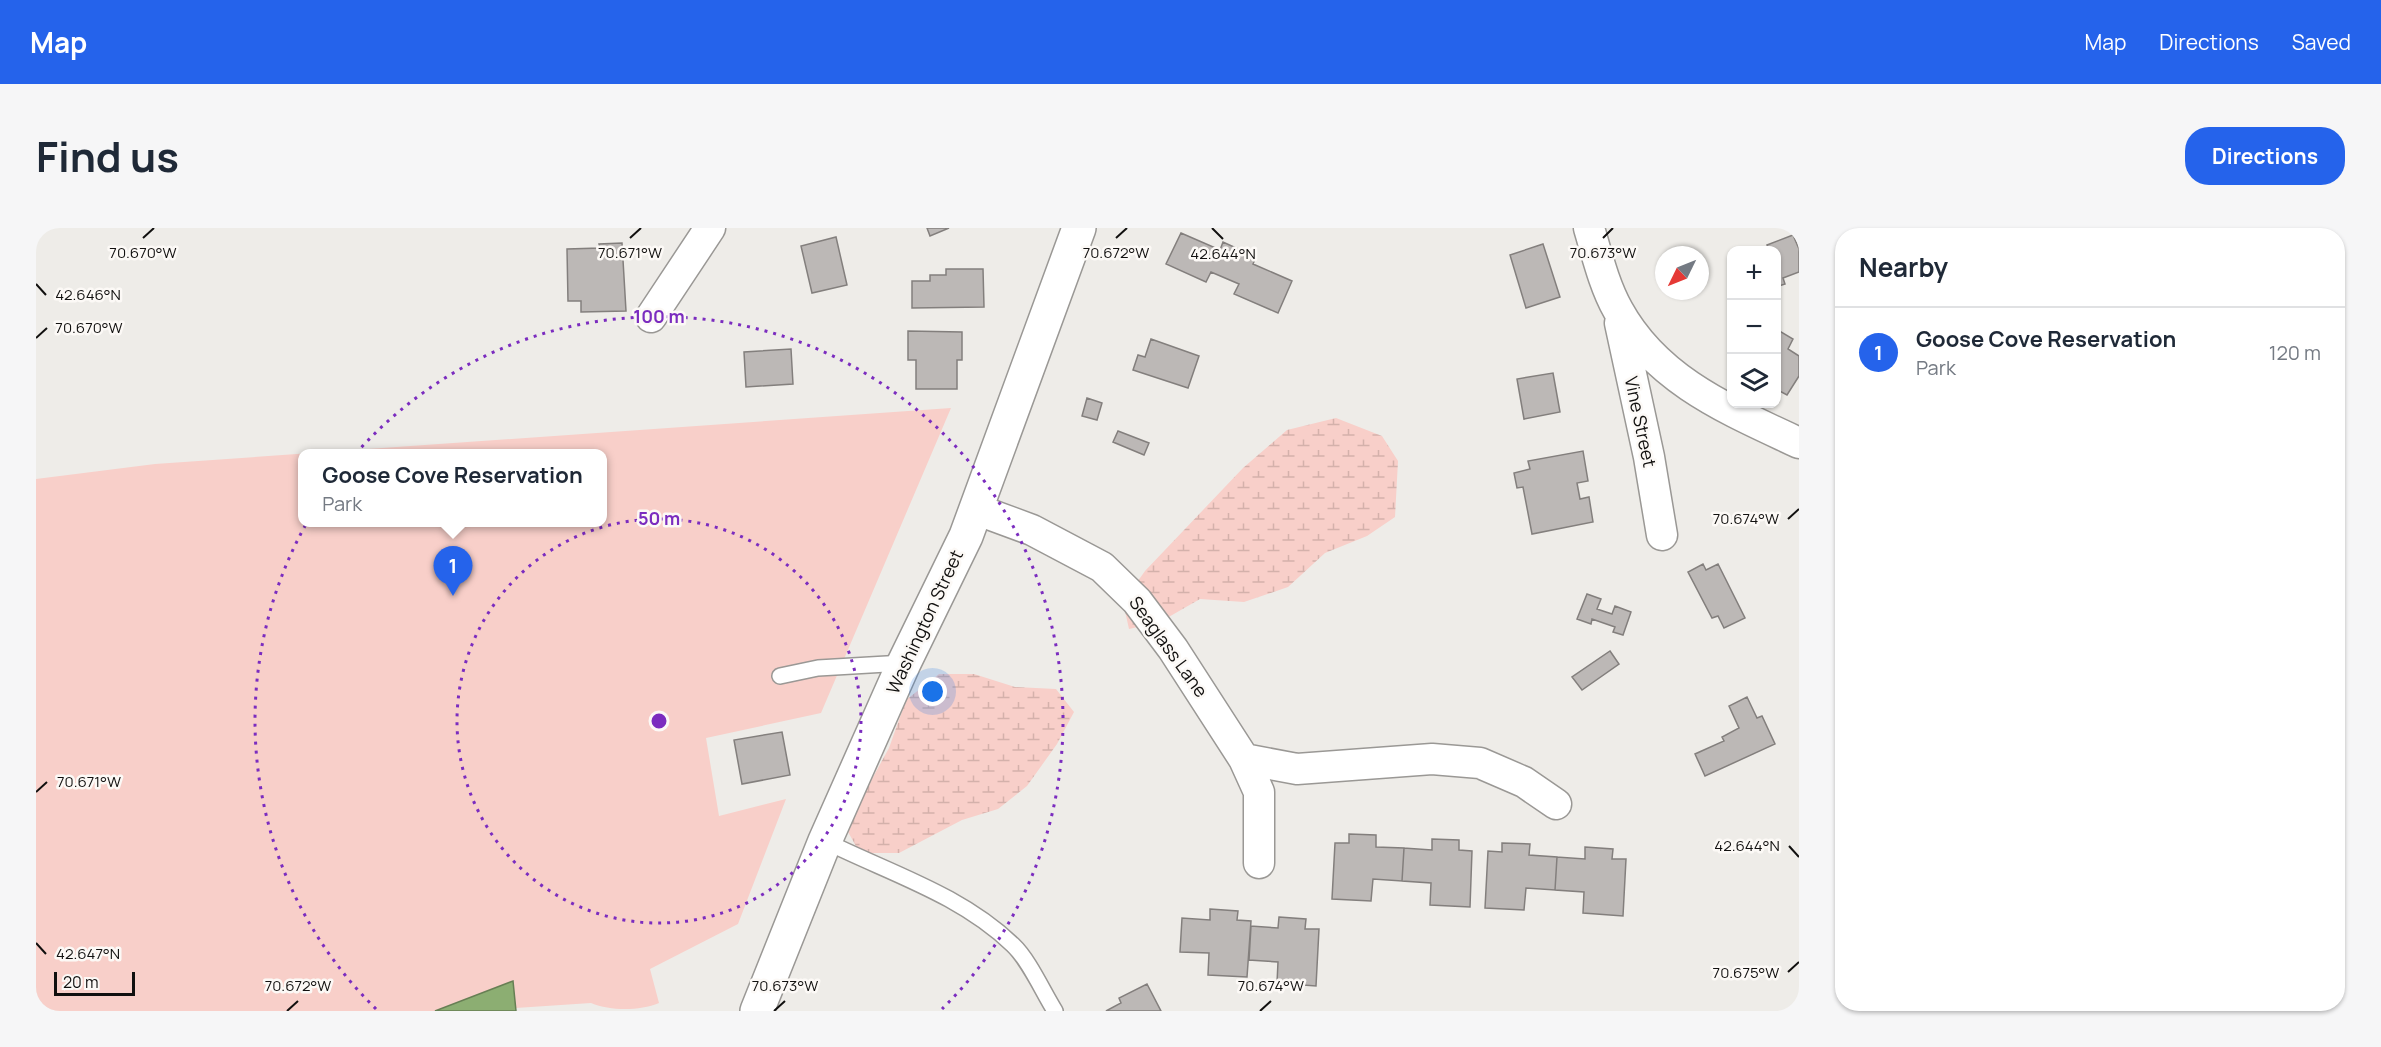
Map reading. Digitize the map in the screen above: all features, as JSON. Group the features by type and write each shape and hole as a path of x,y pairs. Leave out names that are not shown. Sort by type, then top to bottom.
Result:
{"main road":[{"name":"Washington Street","path":"757,1011 825,841 904,663 966,536 1079,228"}],"street":[{"path":"651,317 710,228"},
{"name":"Vine Street","path":"1589,228 1617,309 1649,457 1662,535"},
{"name":"Vine Street","path":"1617,309 1642,347 1685,385 1799,443"},
{"name":"Seaglass Lane","path":"975,509 1032,530 1102,567 1137,601 1173,649 1244,759 1259,792 1259,863"},
{"path":"1244,759 1297,769 1432,759 1480,763 1524,782 1556,804"}],"lane":[{"path":"780,676 818,668 904,663"},
{"path":"825,841 926,886 974,913 1015,947 1055,1011"}],"green space":[{"path":"951,408 821,713 706,738 719,816 786,799 738,924 650,969 659,1003 634,1009 607,1008 591,1003 468,1011 36,1011 36,479 155,464 298,454 298,527 607,527 607,449 368,449"},
{"path":"1336,418 1382,436 1398,461 1395,517 1367,536 1325,553 1288,587 1244,602 1200,599 1160,622 1129,629 1123,602 1145,571 1243,468 1287,430"},
{"path":"939,674 974,674 1015,687 1056,689 1074,712 1057,744 1027,786 998,809 962,820 899,853 860,853 848,832 861,799 889,748 906,700"}],"shaded area":[{"path":"513,981 516,1011 435,1011"}],"building":[{"path":"927,228 949,228 930,236"},
{"path":"1181,233 1220,250 1223,242 1256,257 1253,264 1292,281 1278,313 1234,294 1239,284 1211,272 1206,282 1166,264"},
{"path":"1793,235 1799,249 1799,272 1783,278 1785,284 1781,285 1781,246 1767,245"},
{"path":"836,237 847,285 812,293 801,246"},
{"path":"622,243 626,311 581,312 581,301 568,301 567,249 600,248 599,244"},
{"path":"1543,244 1560,297 1526,308 1510,255"},
{"path":"946,269 983,269 984,307 912,308 912,281 930,281 930,275 946,275"},
{"path":"908,331 962,332 962,360 957,360 957,389 916,389 916,360 908,360"},
{"path":"1781,332 1793,339 1788,349 1799,356 1799,376 1787,395 1781,392"},
{"path":"1151,339 1199,356 1188,388 1133,370 1138,355 1145,357"},
{"path":"791,349 793,384 746,387 744,352"},
{"path":"1553,373 1560,412 1524,419 1517,379"},
{"path":"1087,398 1102,403 1097,420 1082,416"},
{"path":"1118,431 1149,443 1144,455 1113,442"},
{"path":"1583,451 1588,481 1577,483 1580,499 1589,497 1593,522 1532,534 1523,487 1517,488 1514,473 1530,469 1528,461"},
{"path":"1703,564 1706,570 1718,564 1745,618 1724,628 1718,616 1712,618 1688,572"},
{"path":"1587,594 1601,599 1597,609 1612,614 1615,606 1631,612 1623,635 1613,632 1615,627 1592,619 1591,624 1577,619"},
{"path":"1610,651 1619,664 1582,690 1572,677"},
{"path":"1747,697 1757,718 1762,716 1775,744 1705,776 1695,754 1724,741 1722,737 1739,728 1729,706"},
{"path":"782,732 790,775 742,784 734,740"},
{"path":"1349,834 1376,835 1376,847 1404,848 1402,881 1373,879 1371,901 1332,899 1335,843 1349,843"},
{"path":"1432,839 1459,840 1459,850 1472,851 1470,907 1430,905 1431,883 1402,881 1404,848 1432,850"},
{"path":"1502,843 1530,844 1529,855 1557,857 1555,890 1526,888 1524,910 1485,908 1488,851 1502,852"},
{"path":"1585,847 1613,849 1612,859 1626,859 1623,916 1583,913 1584,892 1555,890 1557,857 1585,859"},
{"path":"1210,909 1238,911 1237,920 1251,921 1247,977 1208,975 1209,953 1180,952 1182,918 1210,920"},
{"path":"1279,917 1306,919 1305,929 1319,929 1316,986 1277,983 1278,962 1249,960 1251,926 1278,928"},
{"path":"1147,984 1161,1011 1106,1011 1121,1003 1119,998"}],"place":[{"name":"Goose Cove Reservation","path":"453,596"}]}
